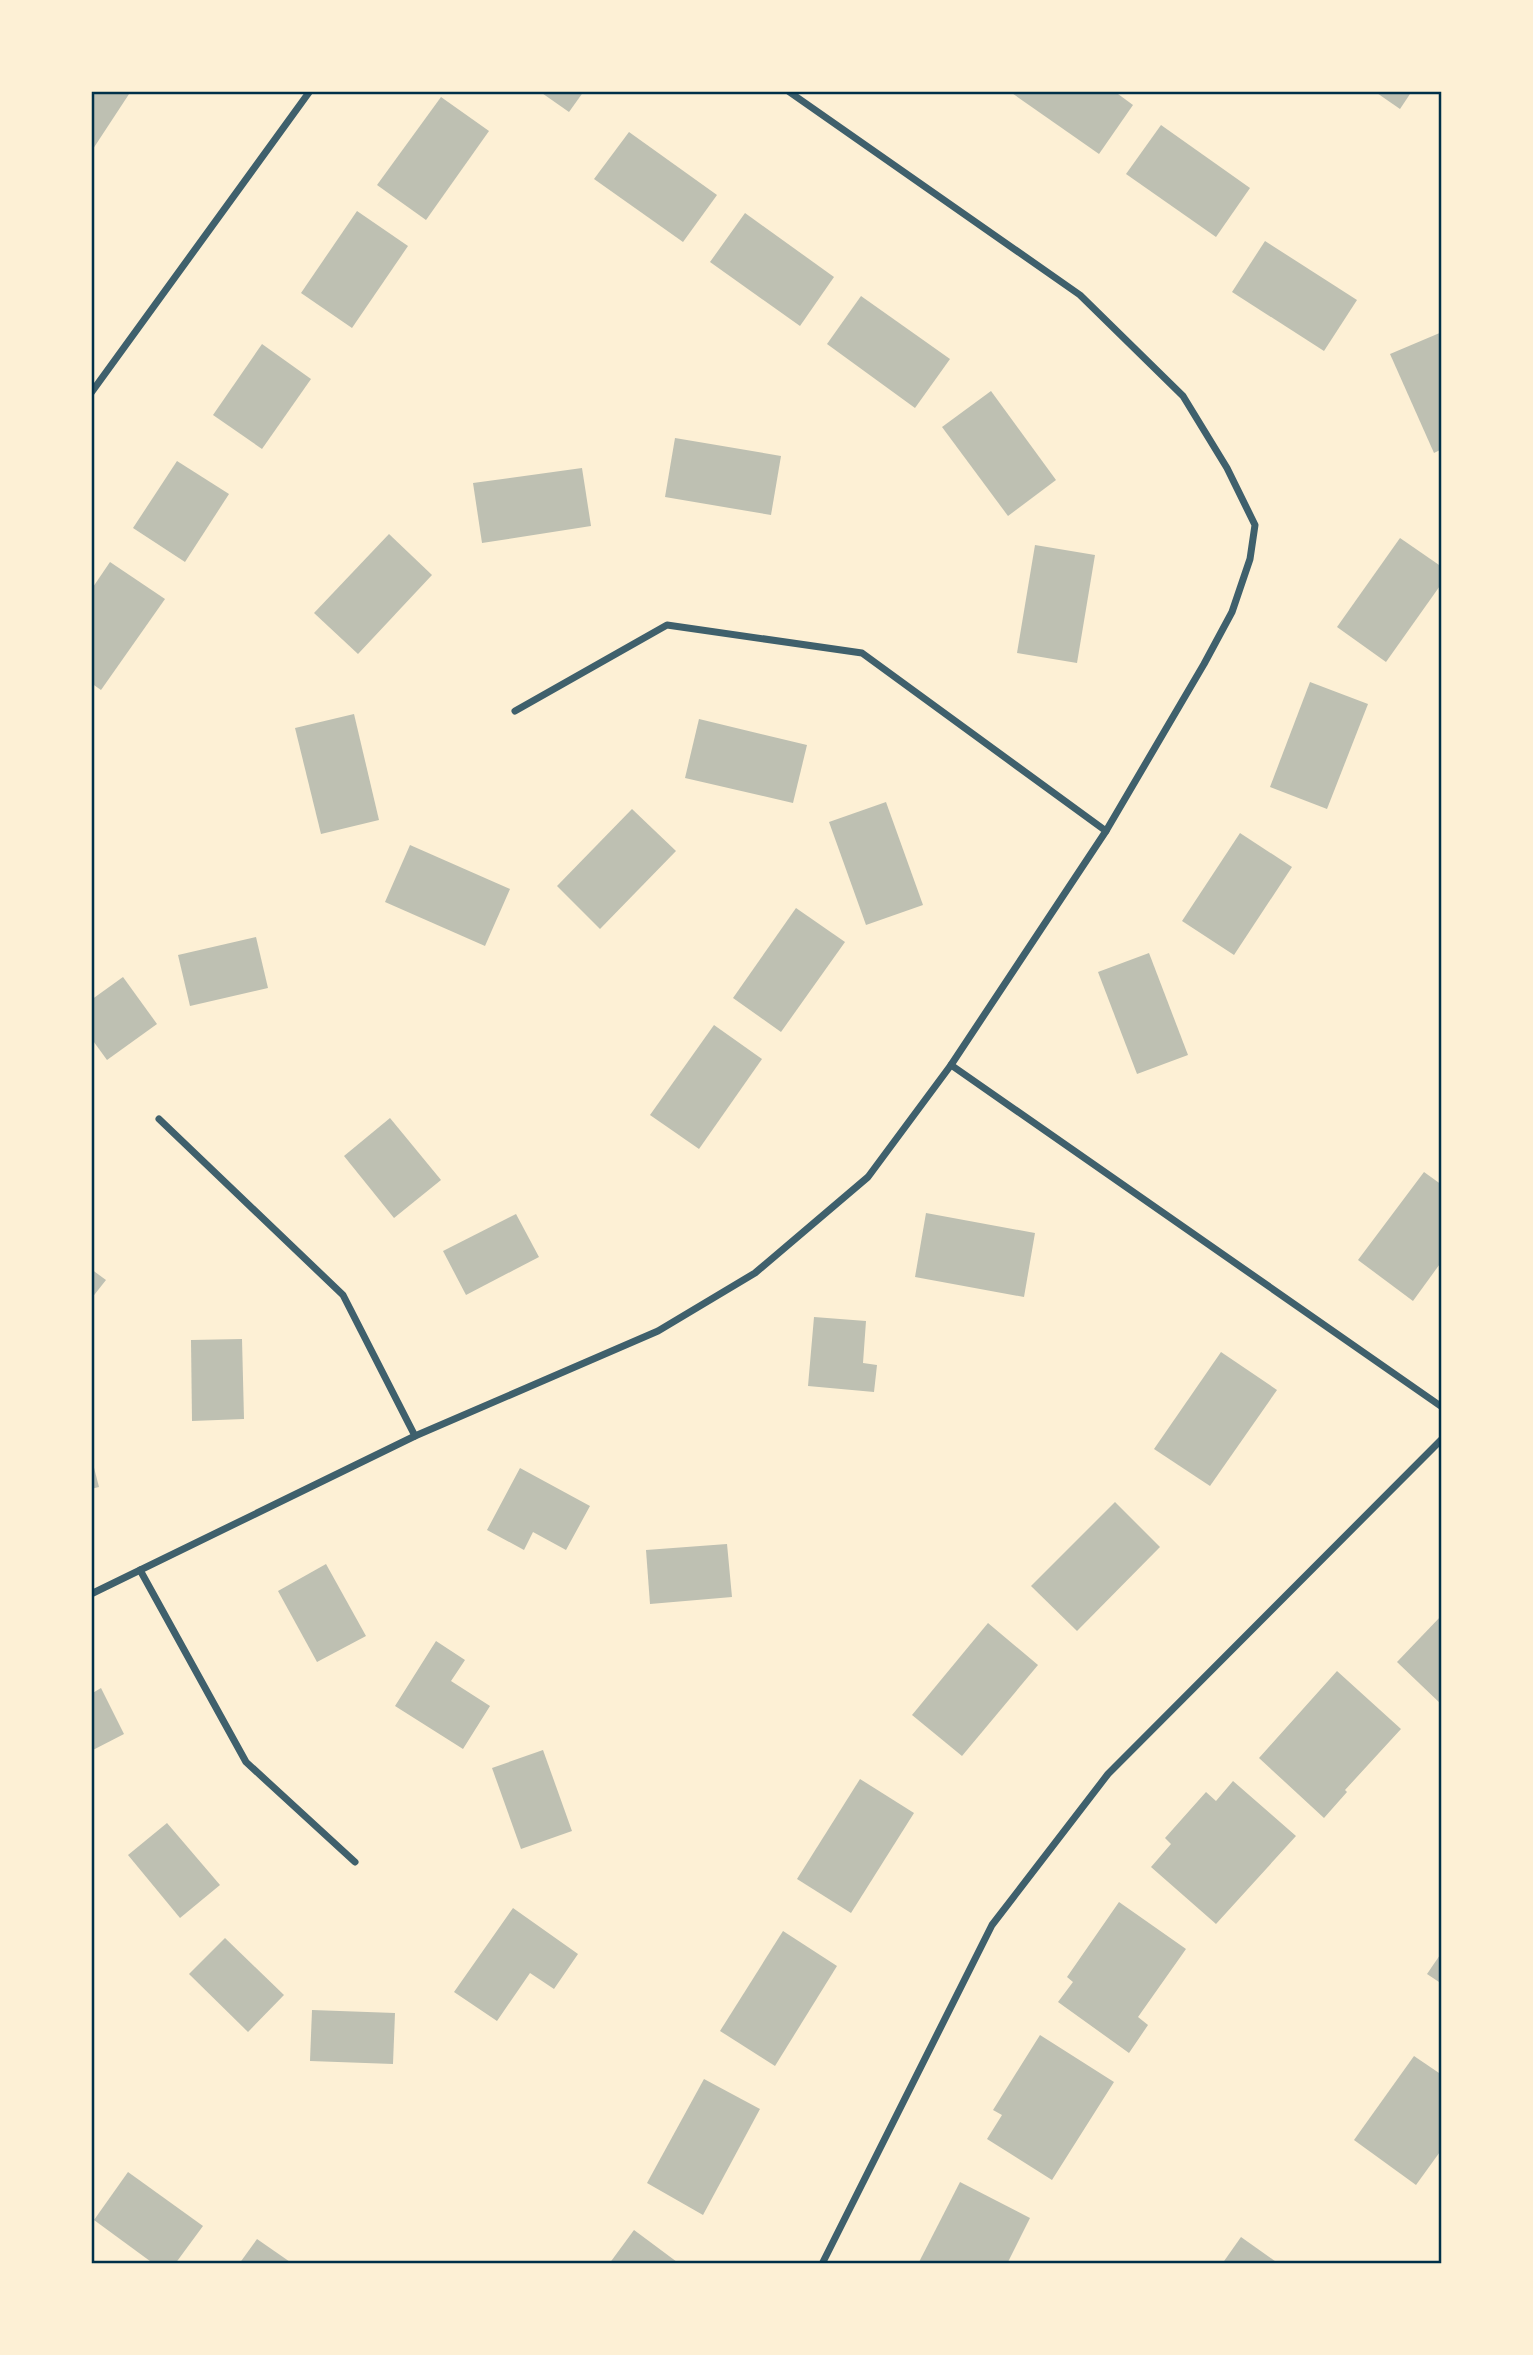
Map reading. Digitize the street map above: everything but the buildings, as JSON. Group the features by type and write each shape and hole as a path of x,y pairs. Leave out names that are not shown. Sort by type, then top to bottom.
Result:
{"street":[{"path":"91,393 310,91"},
{"path":"91,1594 415,1436 658,1331 755,1273 868,1177 951,1065 1106,831 1232,612 1250,559 1255,525 1227,468 1183,396 1080,295 788,91"},
{"path":"515,710 667,625 862,653 1106,831"},
{"path":"951,1065 1442,1407"},
{"path":"159,1119 343,1295 415,1436"},
{"path":"822,2264 992,1925 1108,1774 1442,1439"},
{"path":"140,1570 246,1762 355,1861"}]}
